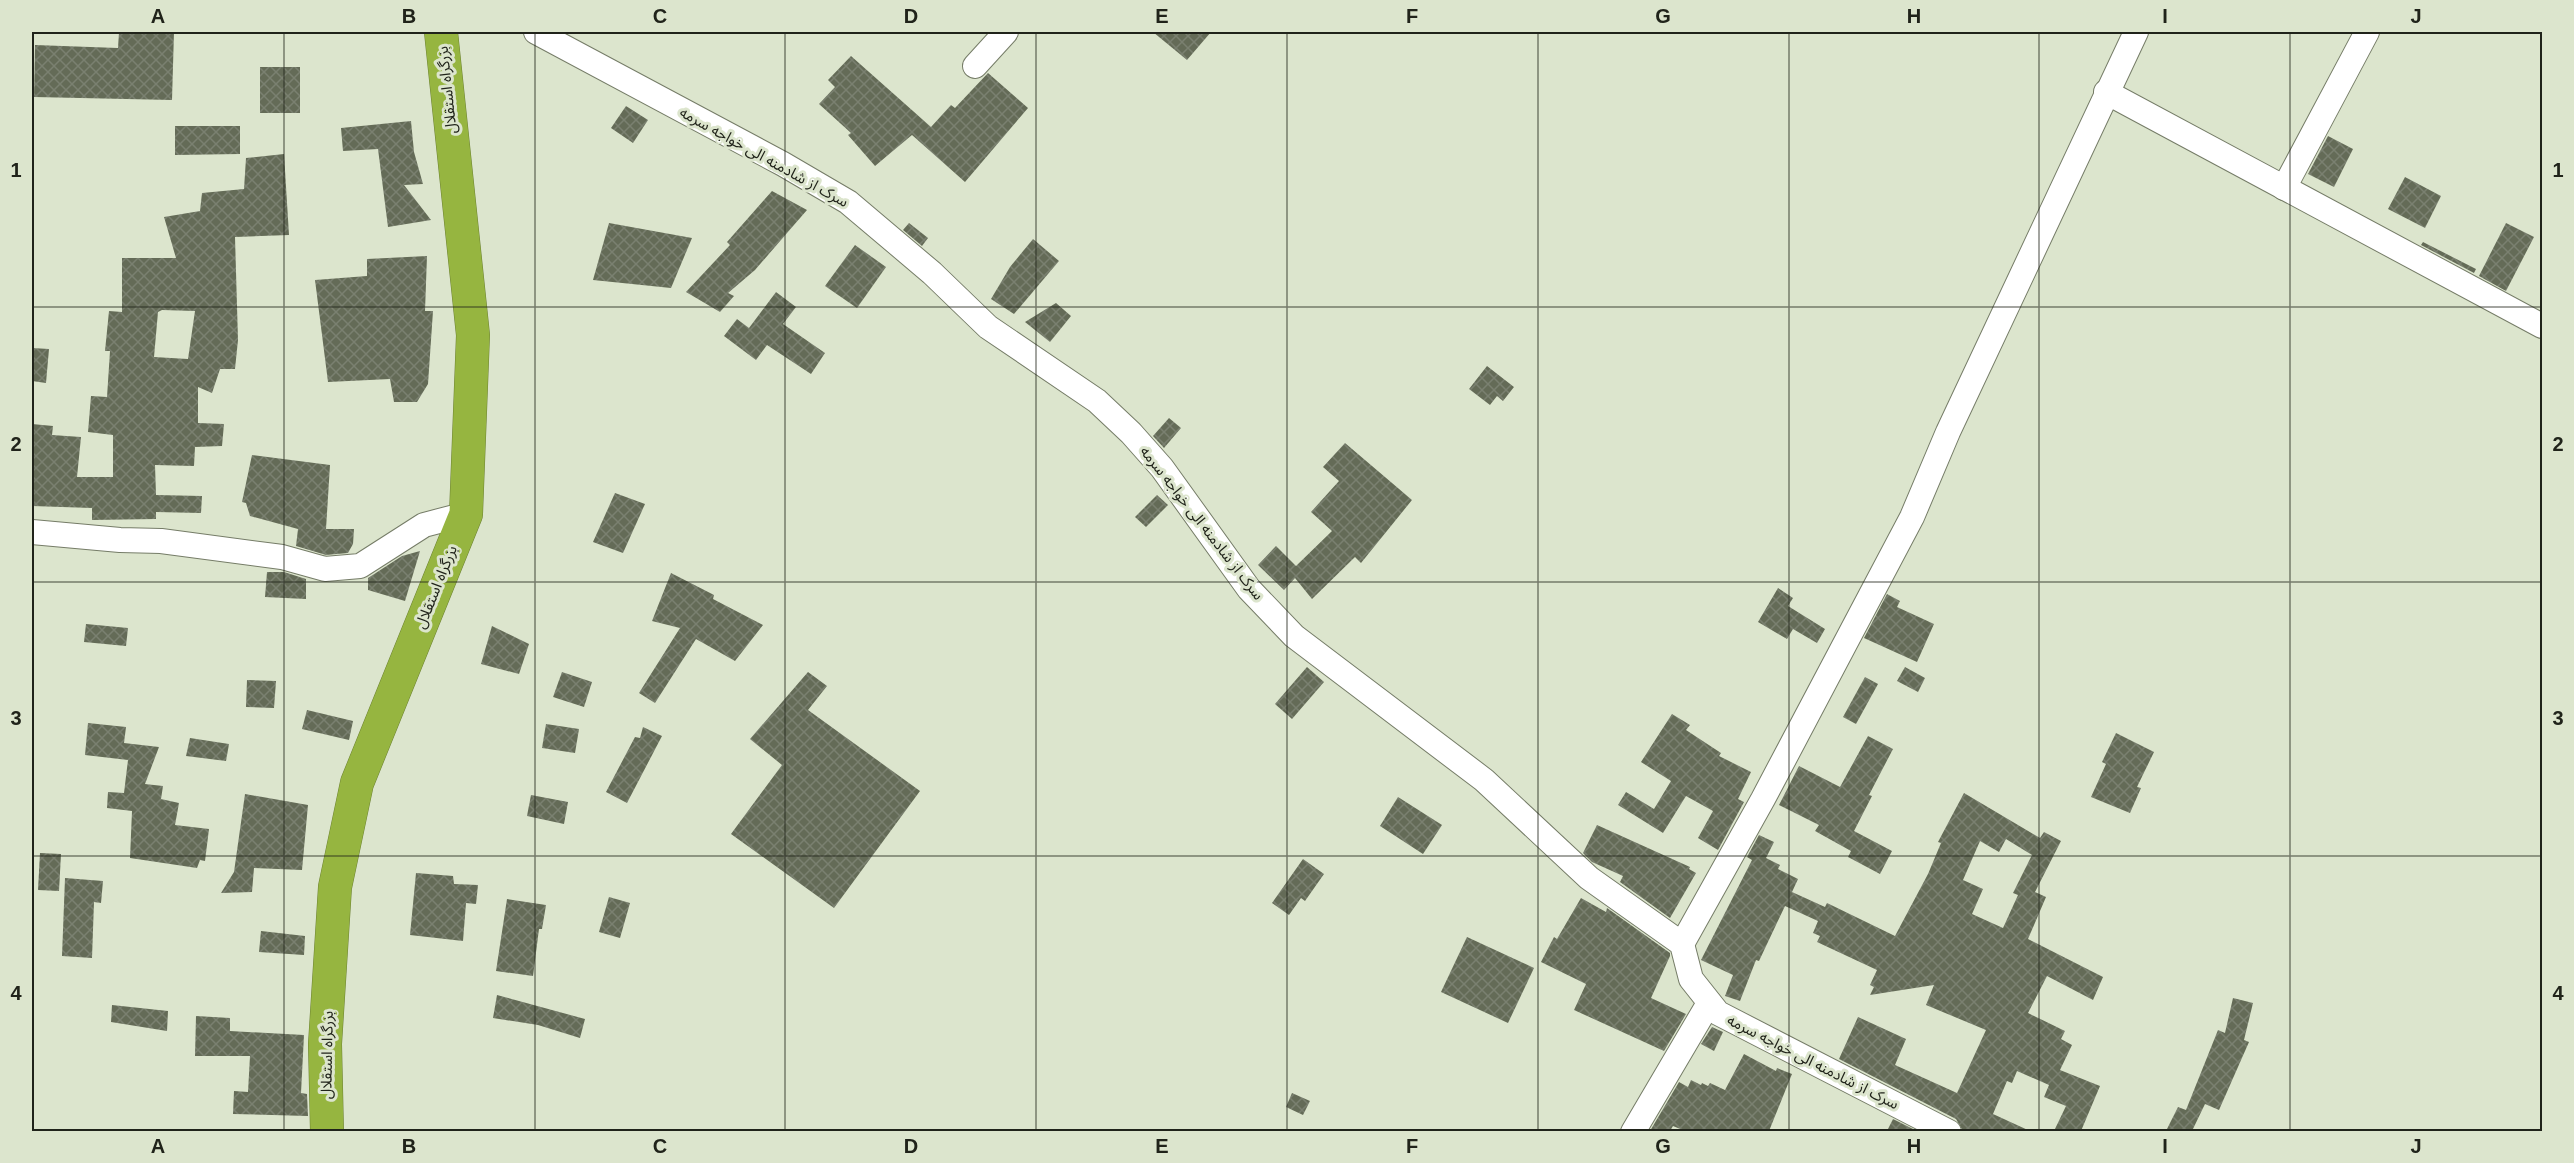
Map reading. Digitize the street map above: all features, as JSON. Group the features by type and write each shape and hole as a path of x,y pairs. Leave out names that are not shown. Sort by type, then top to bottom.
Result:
{"highway":[{"name":"بزرگراه استقلال","path":"327,1131 325,1044 335,887 357,783 466,514 473,335 441,32"}],"street":[{"name":"سرک از شادمنه الی خواجه سرمه","path":"536,32 848,202 932,273 988,327 1097,401 1131,433 1162,468 1249,589 1294,636 1484,780 1589,878 1682,944 1691,979 1718,1013 1948,1131"},
{"path":"975,66 1006,32"},
{"path":"1682,944 1763,799 1912,517 1948,432 2136,32"},
{"path":"2284,188 2367,32"},
{"path":"2106,92 2542,326"},
{"path":"32,532 120,540 161,541 282,557 325,569 360,566 424,525 466,514"},
{"path":"1633,1131 1709,1003"}],"building":[{"path":"119,32 174,32 172,100 34,97 35,45 118,48"},
{"path":"1153,32 1211,32 1187,60"},
{"path":"851,56 931,127 951,105 955,108 988,73 1028,108 965,182 912,135 875,166 848,135 851,133 819,104 835,87 828,80"},
{"path":"260,67 300,67 300,113 260,113"},
{"path":"626,106 648,120 633,143 611,128"},
{"path":"411,121 414,152 423,184 404,185 431,220 388,227 378,149 343,151 341,128"},
{"path":"175,126 240,126 240,154 175,155"},
{"path":"2328,136 2353,149 2334,187 2308,174"},
{"path":"284,154 289,235 235,237 238,340 235,369 220,369 212,393 198,387 198,423 224,424 222,446 195,447 194,466 155,465 156,495 202,496 201,513 156,512 156,519 92,520 92,508 32,506 32,424 53,426 52,435 81,437 77,477 113,477 113,435 88,432 91,396 107,397 110,351 105,351 109,311 122,312 122,258 176,258 164,217 200,211 202,193 244,189 246,158","holes":["162,310 195,311 188,359 154,357 158,312"]},
{"path":"2405,177 2441,196 2425,228 2388,209"},
{"path":"772,191 807,210 755,270 728,293 734,296 720,312 686,292 730,245 727,242"},
{"path":"609,223 692,238 671,288 593,280"},
{"path":"909,223 928,238 922,246 903,230"},
{"path":"2506,223 2534,237 2506,291 2479,276"},
{"path":"1033,239 1059,261 1014,314 991,299 1010,267"},
{"path":"2423,242 2476,269 2474,273 2421,245"},
{"path":"855,245 886,267 857,308 825,286"},
{"path":"427,256 425,311 433,311 428,384 417,402 394,402 390,379 328,382 315,280 367,276 367,259"},
{"path":"776,292 796,307 783,324 825,353 811,374 767,345 756,360 724,336 737,319 749,328"},
{"path":"1056,303 1071,316 1050,342 1025,322"},
{"path":"32,348 49,349 46,383 32,381"},
{"path":"1487,366 1514,387 1503,401 1497,396 1490,405 1469,389"},
{"path":"1169,418 1181,428 1164,448 1153,436"},
{"path":"1345,443 1412,500 1361,563 1355,557 1312,599 1295,578 1284,590 1258,565 1276,546 1296,566 1332,531 1311,512 1339,481 1323,467"},
{"path":"252,455 330,465 326,529 354,529 353,544 348,553 326,555 296,546 298,529 250,516 246,503 242,502"},
{"path":"615,493 645,504 623,553 593,542"},
{"path":"1157,495 1168,505 1146,527 1135,517"},
{"path":"420,551 405,601 368,590 368,578 402,556"},
{"path":"267,572 284,572 306,579 306,599 265,597"},
{"path":"671,573 714,595 713,599 763,625 735,661 696,639 655,703 639,693 680,628 652,621"},
{"path":"1778,588 1793,598 1788,606 1825,629 1817,643 1793,629 1787,639 1758,622"},
{"path":"1887,594 1900,601 1897,607 1934,624 1917,662 1864,638"},
{"path":"86,624 128,628 126,646 84,642"},
{"path":"492,626 529,644 519,674 481,664"},
{"path":"1307,667 1324,682 1292,719 1275,704"},
{"path":"1905,667 1925,678 1918,692 1897,681"},
{"path":"562,672 592,682 584,707 553,697"},
{"path":"808,672 827,686 808,710 920,791 834,908 731,834 782,765 750,739"},
{"path":"1865,677 1878,684 1856,724 1843,717"},
{"path":"247,680 276,681 274,708 246,707"},
{"path":"307,710 353,721 349,740 302,729"},
{"path":"1672,714 1690,725 1686,730 1721,753 1719,756 1751,772 1738,799 1744,802 1718,850 1698,838 1713,811 1686,796 1663,833 1618,805 1626,792 1654,809 1671,781 1641,762"},
{"path":"88,723 126,727 124,743 159,747 145,784 163,786 161,799 179,803 175,825 209,829 205,861 200,860 197,868 130,858 132,811 107,808 108,792 124,793 128,760 85,755"},
{"path":"546,724 579,729 575,753 542,748"},
{"path":"643,727 662,736 627,803 606,792 635,737 640,738"},
{"path":"2116,733 2154,752 2137,787 2141,788 2130,813 2091,797 2106,764 2102,762"},
{"path":"1868,736 1893,749 1869,795 1872,796 1854,831 1892,851 1880,874 1848,857 1851,851 1815,831 1819,825 1779,805 1799,766 1840,787"},
{"path":"190,738 229,744 226,761 186,756"},
{"path":"1964,793 2040,838 2044,832 2061,841 2035,892 2046,897 2028,939 2103,977 2093,1000 2047,976 2028,1013 2065,1031 2061,1039 2072,1045 2060,1070 2100,1086 2081,1131 2054,1131 2066,1106 2044,1097 2049,1085 2017,1071 2012,1083 2007,1081 1993,1114 2030,1131 1963,1131 1956,1119 1839,1059 1858,1017 1906,1039 1895,1065 1957,1093 1986,1030 1926,1005 1934,985 1870,995 1874,987 1870,985 1877,970 1817,942 1820,936 1813,933 1818,921 1785,906 1759,961 1756,960 1740,1001 1725,996 1733,975 1701,960 1752,860 1747,857 1759,835 1774,842 1766,858 1780,865 1778,869 1798,879 1792,892 1825,907 1827,903 1895,936 1928,874 1941,843 1938,842","holes":["2006,839 2032,855 2013,893 2018,895 2003,928 1972,914 1983,889 1963,880 1980,841 1999,852"]},
{"path":"245,794 308,805 302,870 254,868 252,892 221,893 234,872"},
{"path":"531,795 568,802 564,824 527,816"},
{"path":"1398,797 1442,825 1423,854 1380,826"},
{"path":"1597,825 1690,867 1689,869 1696,873 1670,918 1620,882 1623,876 1592,862 1583,853"},
{"path":"40,853 61,854 59,891 38,890"},
{"path":"1303,859 1324,874 1305,901 1301,898 1289,915 1272,903"},
{"path":"416,873 453,876 454,884 478,885 476,904 466,903 463,941 410,935"},
{"path":"65,878 103,881 101,903 94,902 92,958 62,956"},
{"path":"609,897 630,903 620,938 599,932"},
{"path":"1581,898 1606,912 1607,908 1670,953 1651,998 1686,1014 1664,1051 1574,1010 1586,984 1541,962 1554,937 1557,939"},
{"path":"507,899 546,905 542,929 539,929 533,976 496,971"},
{"path":"261,931 305,936 304,955 259,952"},
{"path":"1467,937 1534,968 1508,1023 1441,992"},
{"path":"497,995 585,1019 580,1038 538,1025 493,1018"},
{"path":"2233,998 2253,1003 2244,1040 2249,1042 2219,1110 2205,1104 2192,1131 2166,1131 2178,1107 2186,1110 2218,1030 2225,1033"},
{"path":"112,1005 168,1011 167,1031 111,1022"},
{"path":"196,1016 230,1018 230,1031 304,1035 301,1093 307,1094 308,1116 233,1114 234,1091 248,1092 250,1056 195,1056"},
{"path":"1712,1027 1723,1032 1714,1051 1701,1044"},
{"path":"1744,1054 1776,1071 1777,1068 1792,1074 1769,1131 1685,1131 1673,1126 1670,1131 1650,1131 1679,1082 1688,1087 1691,1080 1701,1085 1702,1083 1708,1086 1710,1083 1725,1090"},
{"path":"1292,1093 1310,1101 1303,1115 1286,1107"},
{"path":"1893,1119 1917,1131 1887,1131"}]}
